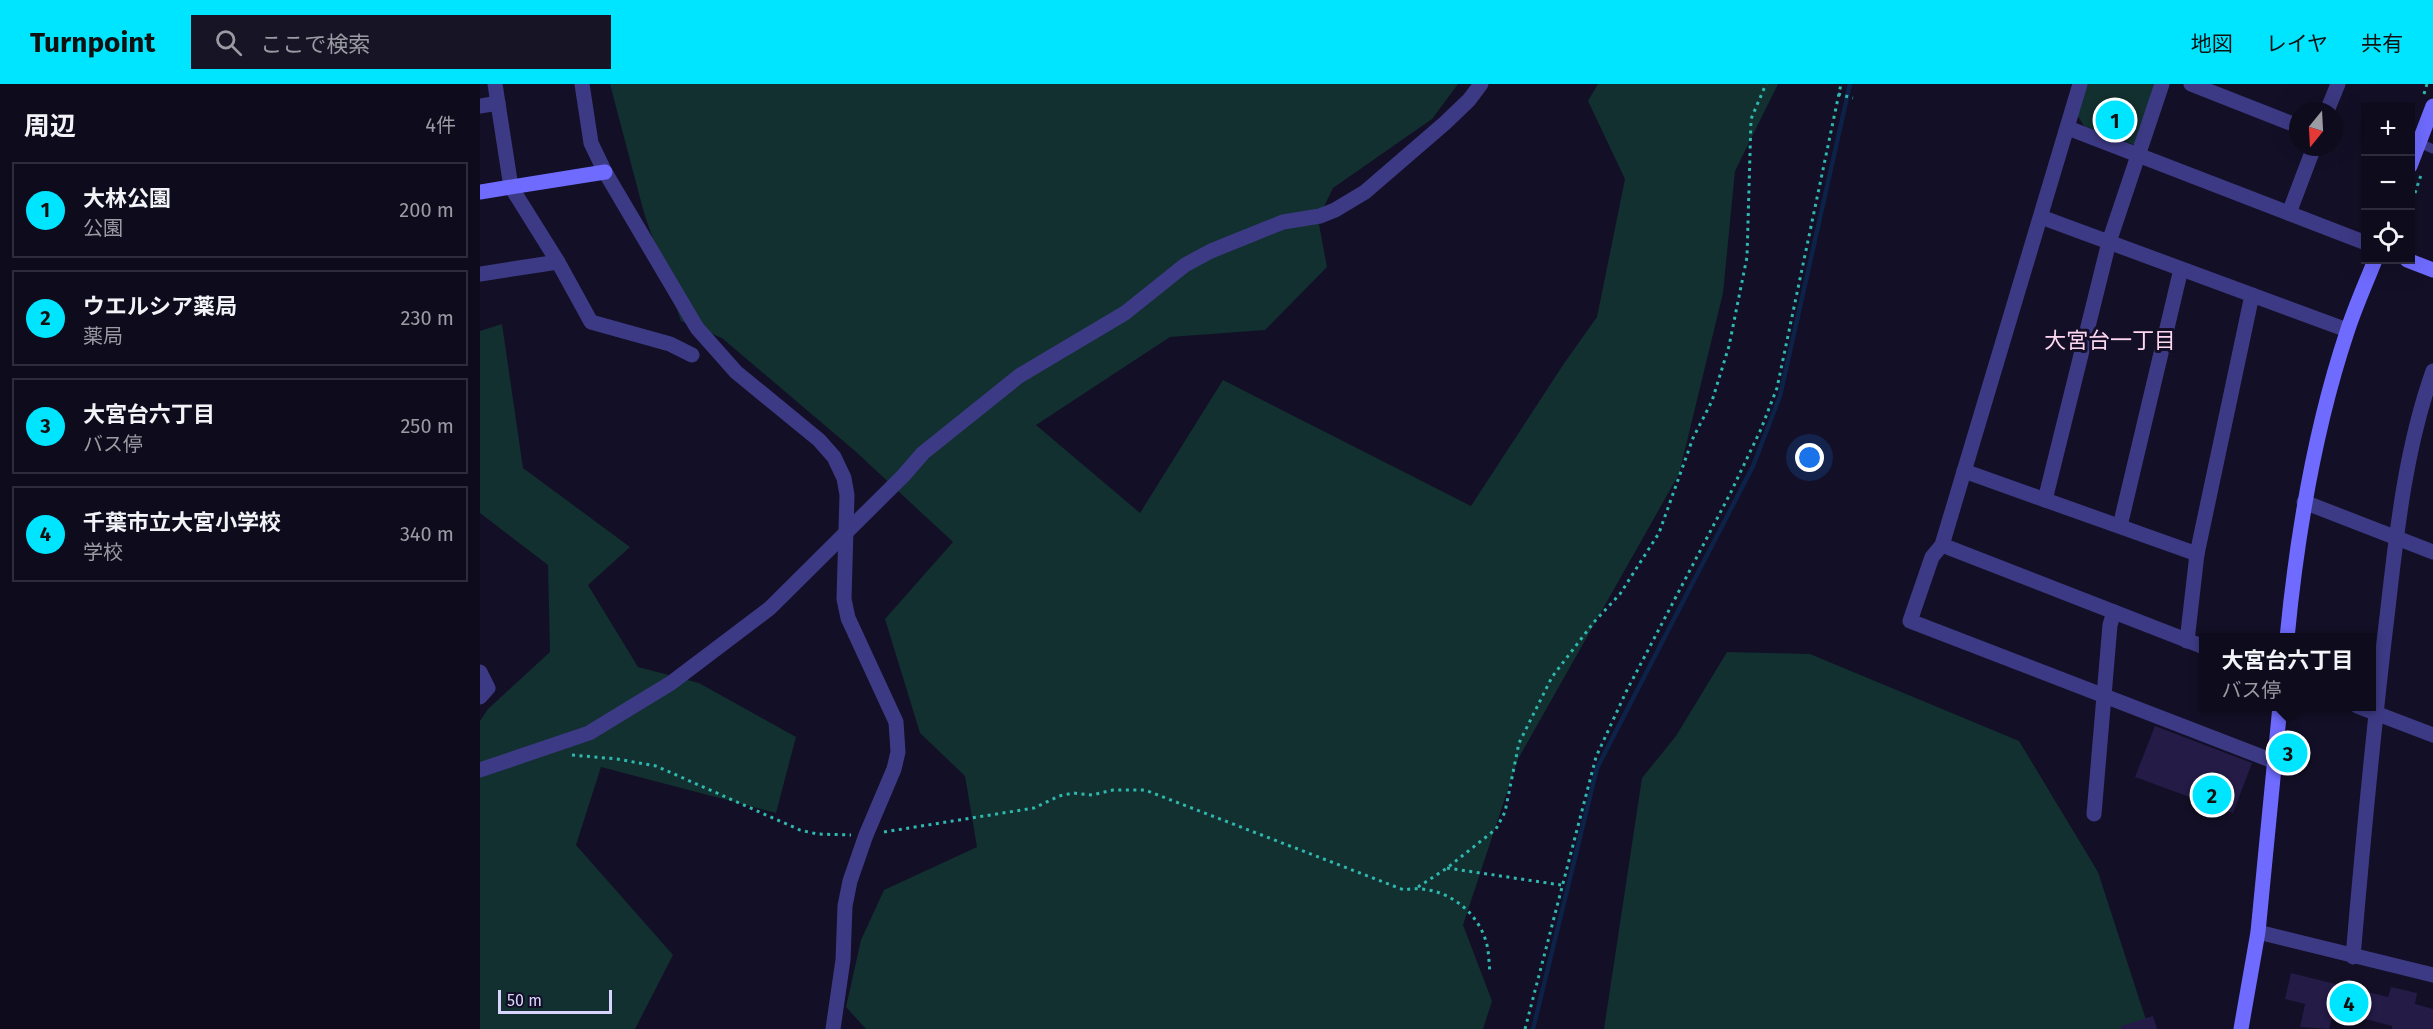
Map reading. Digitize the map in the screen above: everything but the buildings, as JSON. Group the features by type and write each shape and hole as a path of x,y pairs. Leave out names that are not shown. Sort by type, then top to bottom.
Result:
{"street":[{"path":"495,84 511,187 558,262 591,322 670,344 693,355"},
{"path":"582,84 591,143 605,172 697,328 736,372 819,440 834,457 844,478 847,495 844,599 848,618 896,722 898,752 894,769 866,835 850,881 845,906 843,960 833,1029"},
{"path":"480,770 589,733 670,682 770,608 845,535 923,453 1019,376 1125,314 1185,265 1210,251 1283,222 1320,216 1365,192 1445,123 1469,100 1481,84"},
{"path":"2080,84 1942,545 1932,557 1910,621 2273,761"},
{"path":"2045,500 2109,242 2162,84"},
{"path":"2190,84 2289,122"},
{"path":"2331,102 2338,84"},
{"path":"480,106 498,103"},
{"path":"2415,160 2426,146 2433,106"},
{"path":"2068,128 2361,241"},
{"path":"2289,213 2311,156"},
{"path":"480,192 605,172"},
{"path":"2041,217 2347,330"},
{"path":"480,274 558,262"},
{"path":"2415,263 2433,270"},
{"path":"2288,633 2304,502 2318,437 2347,330 2373,264"},
{"path":"2120,526 2181,269"},
{"path":"2187,641 2197,554 2252,295"},
{"path":"2376,705 2396,538 2409,458 2433,371"},
{"path":"1965,471 2197,554"},
{"path":"2304,502 2433,552"},
{"path":"1942,545 2199,645"},
{"path":"2094,814 2110,625 2114,612"},
{"path":"480,672 488,687 480,697"},
{"path":"2241,1029 2258,932 2279,711"},
{"path":"2370,711 2433,735"},
{"path":"2353,957 2375,713"},
{"path":"2258,932 2433,975"}],"path":[{"path":"572,754 656,766 800,830 817,834 866,835 1034,808 1059,796 1073,793 1092,795 1113,790 1145,790 1404,890 1418,887 1488,837 1500,822 1505,812 1519,743 1549,683 1594,622 1620,594 1659,534 1693,438 1712,401 1729,346 1747,257 1751,119 1766,84"},
{"path":"1525,1029 1596,757 1626,692 1731,492 1761,429 1777,388 1841,84"},
{"path":"1838,94 1853,98"},
{"path":"1447,868 1562,886"},
{"path":"1418,887 1444,894 1461,902 1487,943 1490,973"}],"green space":[{"path":"610,84 1458,84 1432,119 1333,188 1318,219 1327,267 1265,330 1170,337 1036,425 1140,513 1223,380 1471,506 1597,317 1625,179 1588,101 1598,84 1778,84 1735,171 1723,293 1679,474 1518,759 1463,925 1492,1001 1483,1029 866,1029 846,1007 861,940 884,890 977,847 965,776 920,733 885,619 953,542 855,451 722,338 681,321 644,213"},
{"path":"2085,84 2163,84 2135,145 2084,126 2076,113"},
{"path":"502,324 523,468 630,547 588,585 638,667 699,683 796,737 776,813 601,767 576,845 673,955 635,1029 480,1029 480,721 488,709 550,652 548,565 480,513 480,331"},
{"path":"1727,652 1810,654 2019,741 2098,872 2147,1023 2131,1029 1604,1029 1642,778 1676,736"}],"waterway":[{"path":"1533,1029 1597,768 1753,466 1780,396 1850,84"}],"place":[{"name":"大林公園","path":"2115,120"},
{"name":"大宮台六丁目","path":"2288,753"},
{"name":"ウエルシア薬局","path":"2212,795"},
{"name":"千葉市立大宮小学校","path":"2349,1003"}],"district":[{"name":"大宮台一丁目","path":"2110,340"}]}
